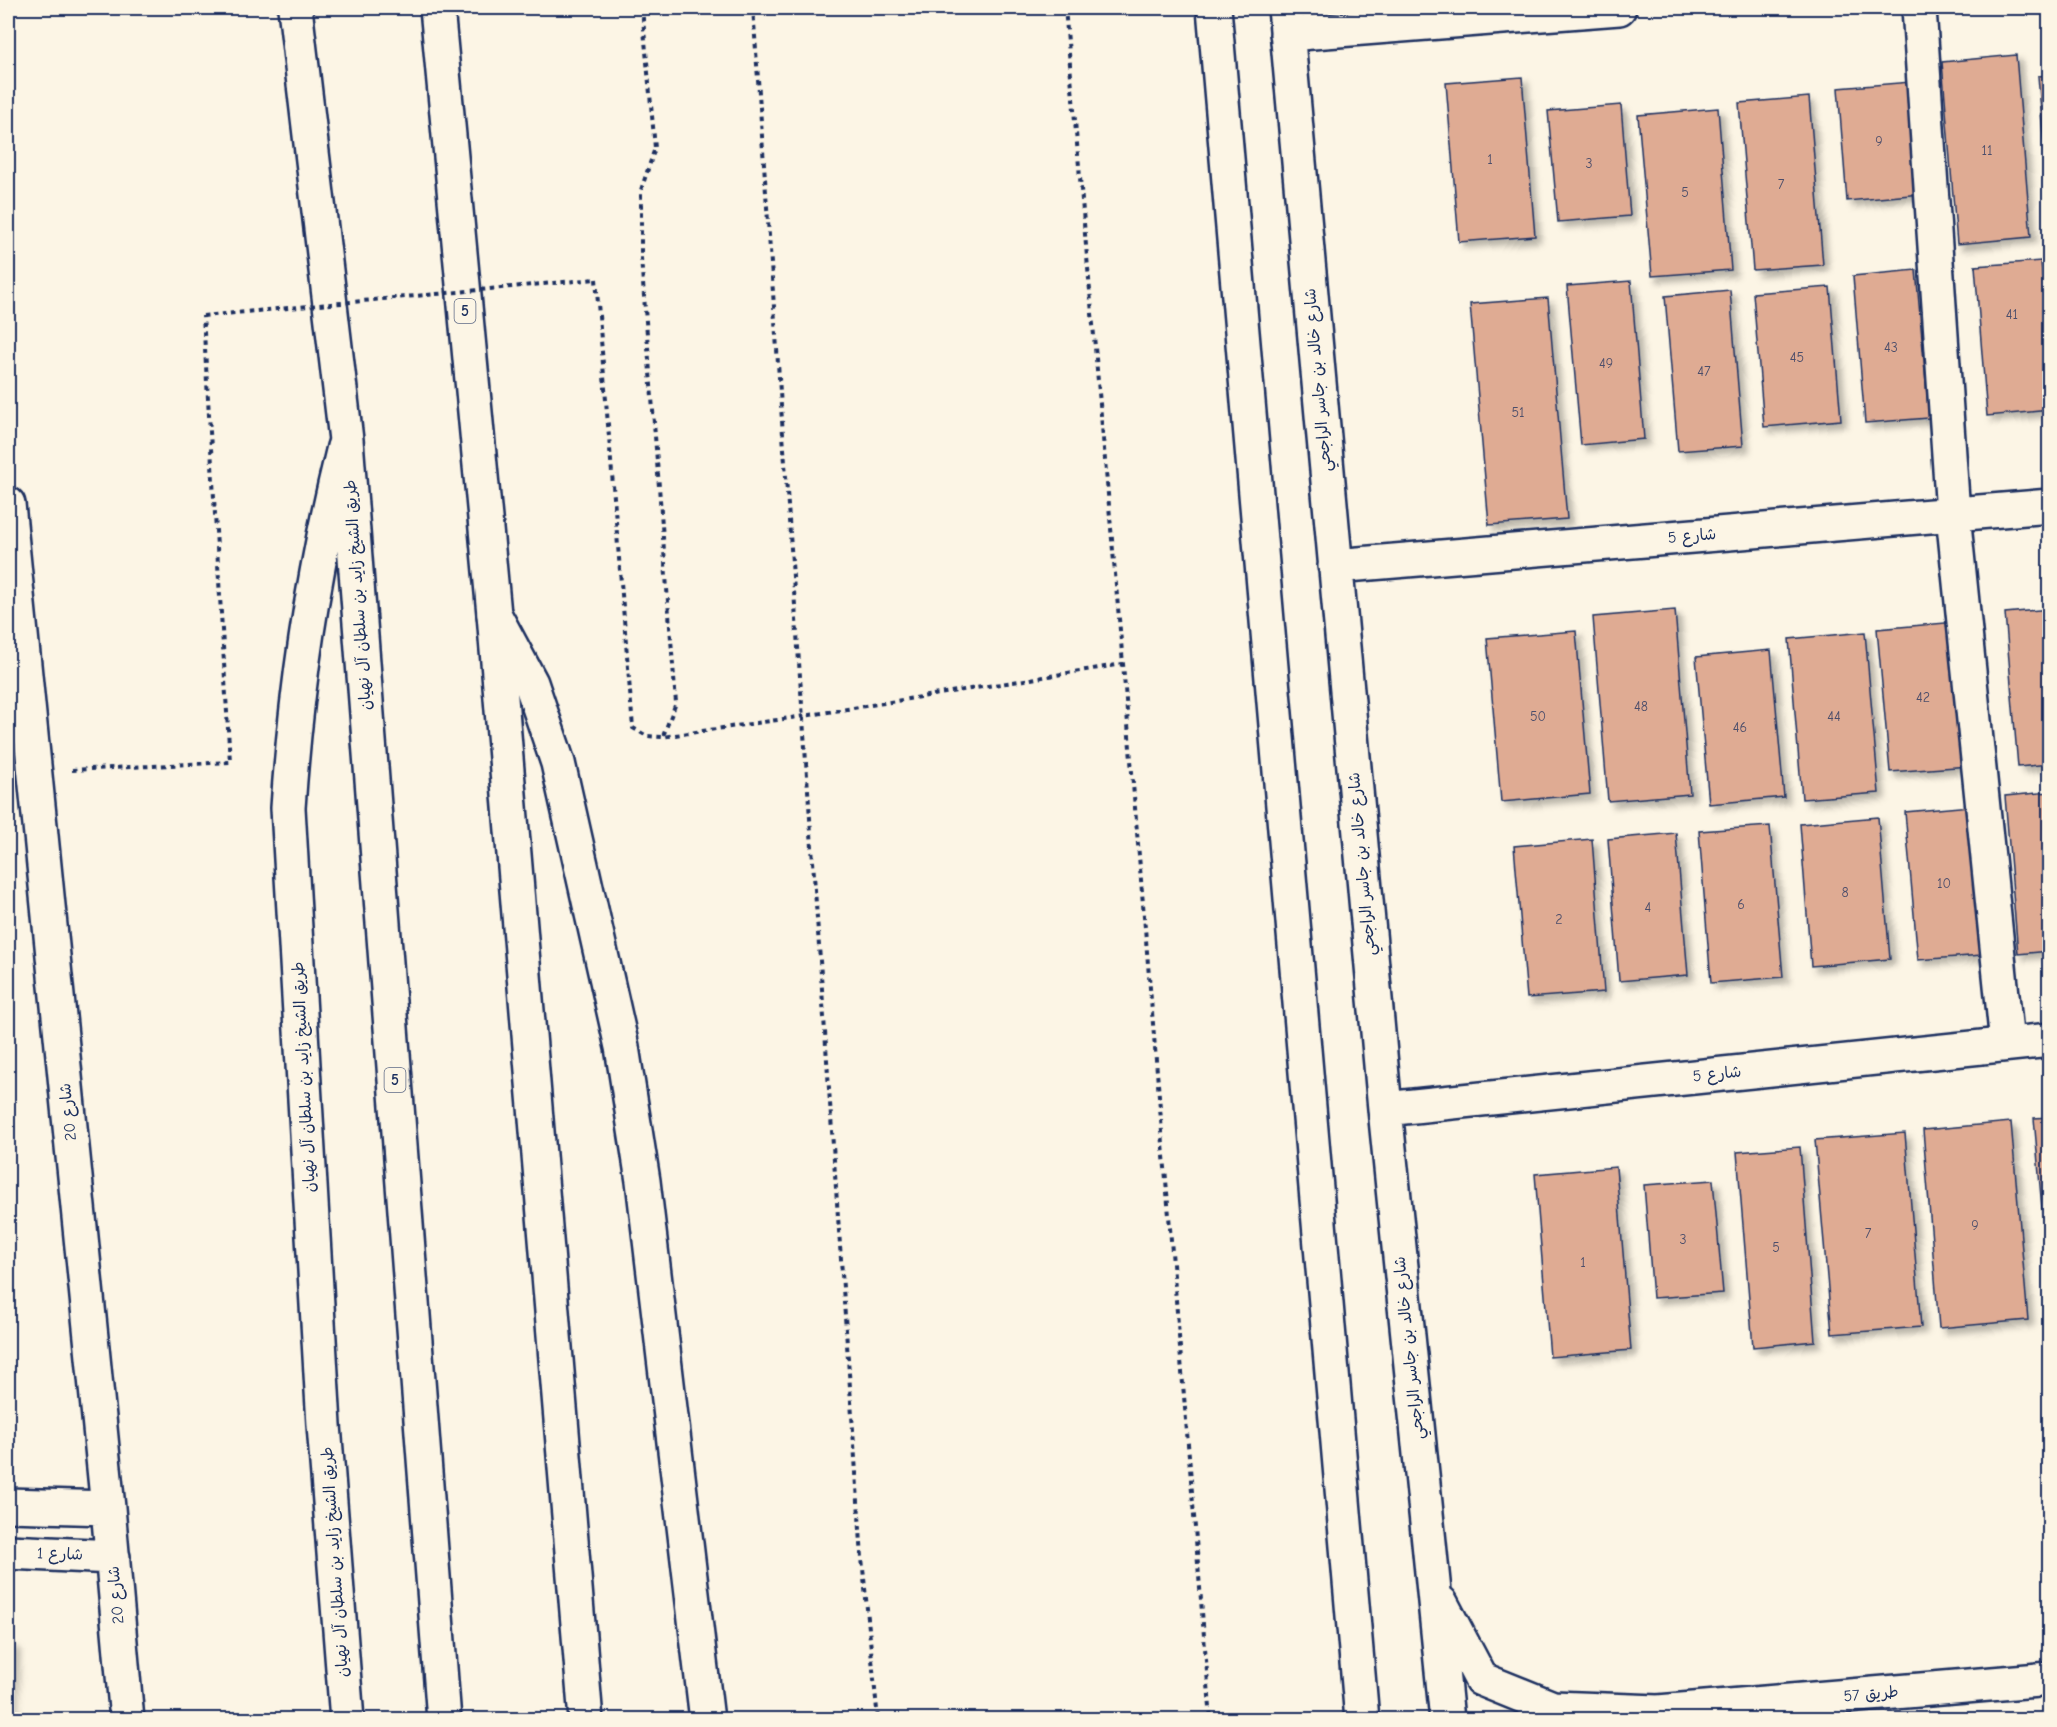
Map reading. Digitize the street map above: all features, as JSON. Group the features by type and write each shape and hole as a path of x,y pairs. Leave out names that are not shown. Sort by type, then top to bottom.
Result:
{"main road":[{"name":"طريق الشيخ زايد بن سلطان آل نهيان","path":"295,8 346,440 444,1719"},
{"name":"5","path":"436,8 494,614 586,1719"},
{"path":"1214,8 1362,1719"},
{"path":"1286,21 1619,8"},
{"path":"1919,8 1953,514 2007,1044"},
{"name":"شارع خالد بن جاسر الراجحي","path":"1286,21 1385,1109 1447,1719"},
{"name":"طريق الشيخ زايد بن سلطان آل نهيان","path":"346,440 328,512 305,638 293,733 288,808 324,1425 347,1719"},
{"name":"شارع 20","path":"8,504 127,1719"},
{"name":"شارع 5","path":"1335,566 2049,506"},
{"path":"494,614 531,683 558,763 622,1047 643,1181 707,1719"},
{"name":"شارع 5","path":"1385,1109 2049,1040"},
{"path":"8,1505 108,1508"},
{"name":"شارع 1","path":"8,1552 112,1557"},
{"name":"طريق 57","path":"1432,1585 1481,1679 1553,1708 1654,1716 2049,1680"}],"path":[{"path":"642,8 655,147 641,190 641,258 676,703 662,737"},
{"path":"753,8 861,1546 878,1719"},
{"path":"1065,8 1123,663 1211,1719"},
{"path":"33,772 230,762 203,316 596,279 633,728 647,736 662,737 804,716 1123,663"}],"building":[{"path":"2016,55 2031,237 1957,244 1942,62"},
{"path":"2050,75 2050,218 2038,76"},
{"path":"1522,77 1535,236 1459,242 1446,83"},
{"path":"1911,82 1921,194 1847,201 1838,88"},
{"path":"1809,97 1823,265 1753,270 1739,103"},
{"path":"1621,105 1630,216 1558,222 1548,111"},
{"path":"1718,108 1731,270 1652,276 1638,115"},
{"path":"2041,261 2050,362 2050,410 1987,416 1975,266"},
{"path":"1916,270 1929,418 1865,423 1853,276"},
{"path":"1631,281 1644,439 1581,445 1567,286"},
{"path":"1830,287 1841,420 1764,427 1753,293"},
{"path":"1730,290 1743,446 1678,451 1665,296"},
{"path":"1548,298 1567,519 1489,525 1470,304"},
{"path":"2050,609 2050,764 2018,767 2005,613"},
{"path":"1675,610 1690,794 1608,801 1593,617"},
{"path":"1957,622 1969,766 1890,772 1877,629"},
{"path":"1576,631 1590,794 1501,802 1487,638"},
{"path":"1865,632 1879,793 1802,799 1789,639"},
{"path":"1771,650 1784,797 1709,804 1696,657"},
{"path":"2050,792 2050,951 2018,954 2005,796"},
{"path":"1970,806 1982,955 1918,960 1905,812"},
{"path":"1878,817 1890,959 1811,966 1800,824"},
{"path":"1770,826 1783,977 1711,983 1699,831"},
{"path":"1676,833 1688,975 1619,981 1608,839"},
{"path":"1592,839 1604,992 1527,998 1514,846"},
{"path":"2050,1117 2050,1299 2034,1118"},
{"path":"2011,1122 2028,1320 1939,1328 1923,1130"},
{"path":"1905,1133 1921,1327 1832,1334 1815,1140"},
{"path":"1800,1147 1815,1341 1753,1347 1737,1152"},
{"path":"1616,1167 1631,1350 1550,1357 1535,1174"},
{"path":"1713,1180 1723,1293 1653,1298 1644,1185"},
{"path":"8,1643 14,1644 11,1720 8,1720"}]}
